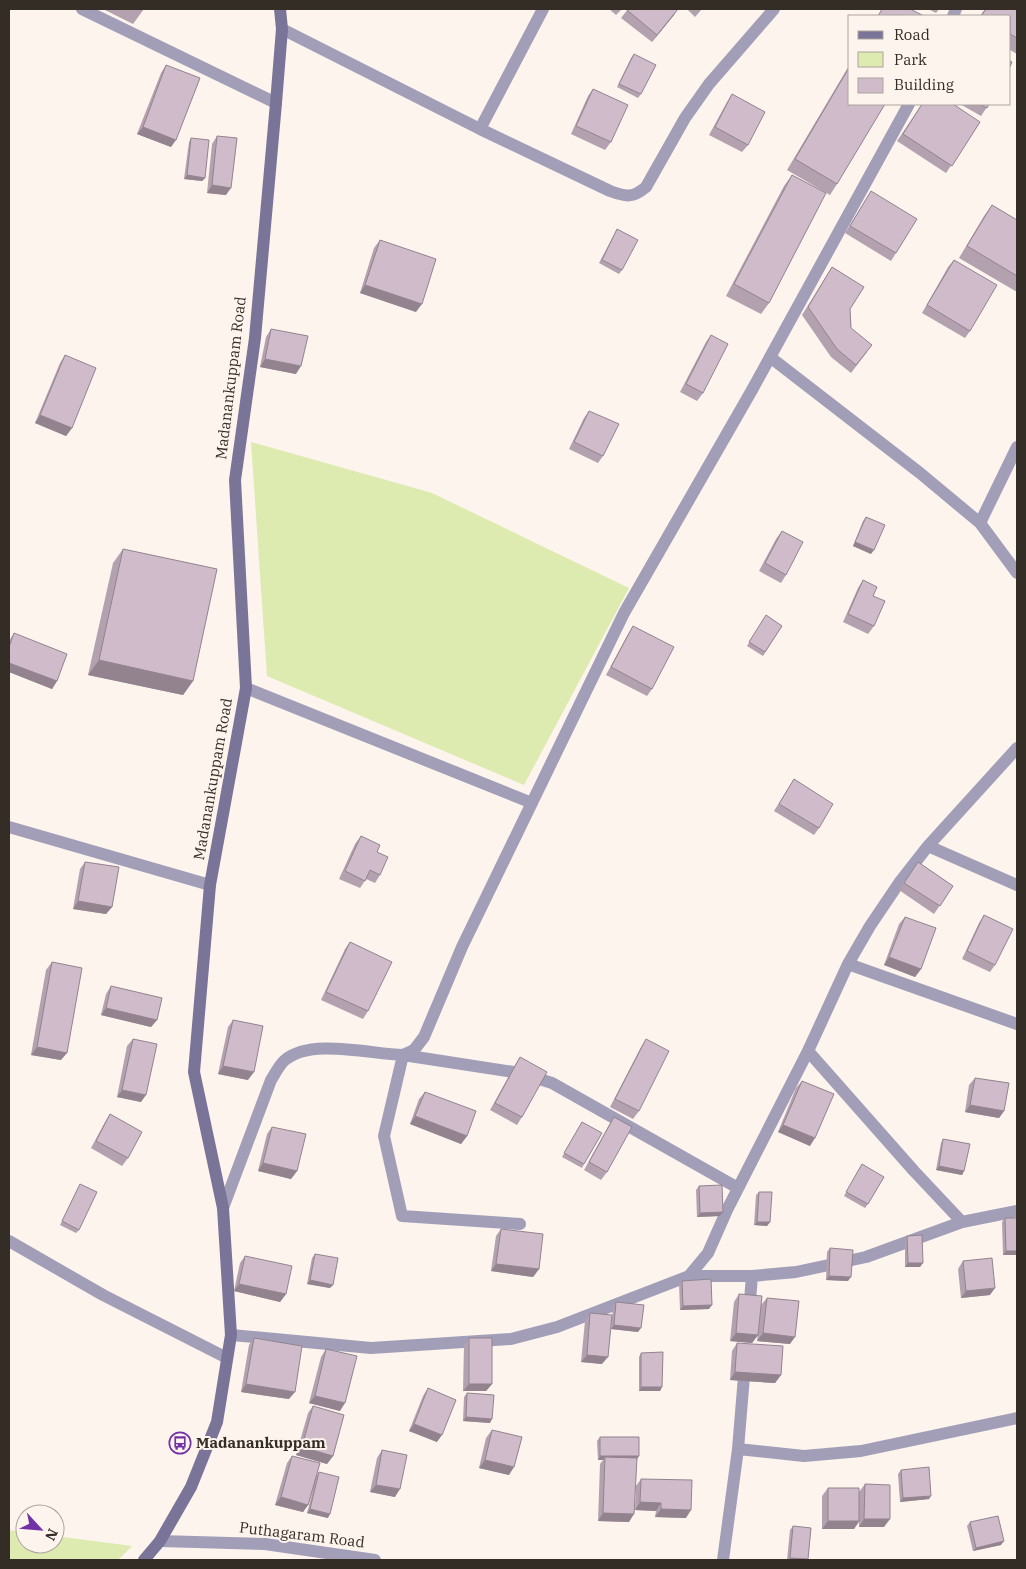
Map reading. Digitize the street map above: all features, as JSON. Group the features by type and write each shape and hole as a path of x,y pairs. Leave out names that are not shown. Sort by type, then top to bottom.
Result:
{"main road":[{"name":"Madanankuppam Road","path":"160,1541 191,1487 217,1422 231,1335 223,1208 194,1072 210,885 246,688 234,480 255,338 282,29 280,9"},
{"path":"144,1560 160,1541"}],"street":[{"path":"82,9 276,103"},
{"path":"480,129 543,9"},
{"path":"282,29 480,129 624,196 637,194 646,187 686,118 709,84 774,9"},
{"path":"403,1055 414,1050 424,1037 462,947 624,613 770,357 908,105"},
{"path":"770,357 920,473 980,523 1017,573"},
{"path":"980,523 1017,447"},
{"path":"246,688 532,803"},
{"path":"689,1276 708,1253 848,964 870,926 928,846 1017,748"},
{"path":"9,827 210,885"},
{"path":"928,846 1017,885"},
{"path":"848,964 1017,1024"},
{"path":"223,1208 272,1080 284,1061 300,1052 322,1048 403,1055 520,1073 552,1083 738,1188"},
{"path":"808,1050 914,1171 962,1222"},
{"path":"403,1055 384,1136 402,1216 520,1224"},
{"path":"231,1335 371,1348 511,1339 557,1326 689,1276 752,1276 796,1272 866,1257 962,1222 1017,1211"},
{"path":"9,1241 103,1295 227,1358"},
{"path":"748,1324 752,1276"},
{"path":"723,1560 738,1449 746,1353"},
{"path":"738,1449 804,1456 861,1451 1017,1418"},
{"name":"Puthagaram Road","path":"160,1541 265,1544 375,1560"}],"green space":[{"path":"251,442 432,493 629,588 524,785 267,676"},
{"path":"9,1530 15,1531 15,1554 65,1554 65,1537 132,1546 118,1560 9,1560"}],"building":[{"path":"628,9 678,9 657,35"},
{"path":"882,9 910,9 922,15 879,15"},
{"path":"986,9 1017,9 1017,38 1011,35 1011,15 982,15"},
{"path":"634,54 656,65 641,94 619,84"},
{"path":"166,65 200,78 176,140 143,127"},
{"path":"848,69 848,105 884,105 837,184 795,159"},
{"path":"593,89 628,105 611,142 576,126"},
{"path":"732,94 765,112 748,145 715,127"},
{"path":"921,105 954,105 980,122 952,166 903,134"},
{"path":"217,136 237,138 231,188 212,185"},
{"path":"191,138 209,140 205,178 187,175"},
{"path":"792,175 826,193 769,303 734,284"},
{"path":"871,191 917,219 896,253 850,226"},
{"path":"992,205 1017,220 1017,276 967,246"},
{"path":"617,229 638,240 622,270 602,260"},
{"path":"380,240 436,259 422,304 365,285"},
{"path":"954,260 997,285 970,331 927,305"},
{"path":"832,267 864,287 850,309 851,328 872,345 856,365 837,349 808,307"},
{"path":"271,329 308,336 301,366 265,359"},
{"path":"711,335 728,344 703,393 686,384"},
{"path":"65,355 96,368 72,428 40,415"},
{"path":"589,411 619,424 603,456 574,442"},
{"path":"866,517 885,525 874,550 855,542"},
{"path":"782,531 803,542 786,575 765,563"},
{"path":"123,549 217,569 193,681 99,660"},
{"path":"863,580 877,587 873,596 885,601 874,626 848,614"},
{"path":"766,615 782,626 765,652 749,642"},
{"path":"633,626 674,647 652,689 611,667"},
{"path":"14,633 67,654 57,681 9,663 9,647"},
{"path":"794,779 833,804 819,828 779,804"},
{"path":"361,836 380,845 377,852 388,857 380,875 370,870 365,881 345,871"},
{"path":"85,862 119,867 112,907 78,901"},
{"path":"918,862 953,886 940,906 904,883"},
{"path":"984,915 1013,929 995,965 967,951"},
{"path":"905,917 936,928 921,969 889,957"},
{"path":"350,942 392,962 368,1011 326,992"},
{"path":"52,962 82,968 67,1053 37,1047"},
{"path":"111,986 162,998 157,1020 106,1008"},
{"path":"233,1020 263,1026 254,1072 223,1066"},
{"path":"133,1039 157,1044 146,1095 122,1090"},
{"path":"646,1039 669,1051 639,1111 615,1099"},
{"path":"520,1057 547,1072 522,1117 495,1103"},
{"path":"975,1078 1009,1083 1004,1111 970,1105"},
{"path":"802,1081 834,1094 815,1138 783,1125"},
{"path":"425,1092 476,1111 467,1136 415,1116"},
{"path":"110,1114 142,1132 128,1158 96,1141"},
{"path":"614,1117 632,1127 607,1172 589,1162"},
{"path":"582,1122 602,1133 584,1164 564,1153"},
{"path":"272,1127 306,1134 297,1171 263,1163"},
{"path":"943,1139 970,1144 964,1171 939,1166"},
{"path":"862,1164 884,1177 868,1204 846,1192"},
{"path":"80,1184 97,1192 79,1230 62,1221"},
{"path":"722,1185 723,1212 700,1213 699,1186"},
{"path":"759,1192 772,1192 770,1222 757,1222"},
{"path":"1005,1218 1017,1218 1017,1251 1006,1251"},
{"path":"501,1229 543,1234 539,1269 496,1264"},
{"path":"922,1235 923,1263 908,1263 907,1236"},
{"path":"830,1248 853,1250 851,1277 829,1276"},
{"path":"315,1254 338,1258 333,1285 310,1280"},
{"path":"245,1256 292,1266 286,1294 239,1284"},
{"path":"992,1258 995,1288 966,1291 963,1261"},
{"path":"711,1279 712,1305 683,1306 682,1281"},
{"path":"739,1294 762,1296 758,1335 736,1333"},
{"path":"767,1298 799,1301 795,1337 763,1333"},
{"path":"616,1302 644,1305 641,1328 614,1325"},
{"path":"590,1313 612,1315 608,1357 587,1355"},
{"path":"254,1338 302,1346 295,1392 246,1384"},
{"path":"469,1338 492,1338 492,1384 469,1384"},
{"path":"737,1343 783,1346 781,1375 735,1372"},
{"path":"326,1349 357,1356 345,1403 315,1396"},
{"path":"663,1352 662,1387 641,1387 641,1353"},
{"path":"428,1388 456,1400 442,1435 414,1424"},
{"path":"467,1393 494,1395 492,1419 466,1417"},
{"path":"313,1406 344,1415 333,1456 302,1447"},
{"path":"492,1430 522,1437 514,1467 485,1460"},
{"path":"600,1437 639,1437 639,1456 600,1456"},
{"path":"382,1450 407,1455 400,1489 376,1485"},
{"path":"292,1456 320,1463 308,1505 281,1497"},
{"path":"605,1457 637,1458 634,1514 603,1513"},
{"path":"929,1467 931,1496 903,1498 901,1470"},
{"path":"319,1472 339,1477 330,1514 310,1509"},
{"path":"641,1479 692,1480 691,1510 661,1509 661,1503 640,1502"},
{"path":"865,1484 890,1485 890,1519 864,1519"},
{"path":"828,1488 859,1488 859,1521 828,1521"},
{"path":"998,1516 1004,1541 976,1548 970,1522"},
{"path":"793,1526 811,1528 808,1559 790,1558"}],"place":[{"name":"Madanankuppam","path":"180,1443"}]}
